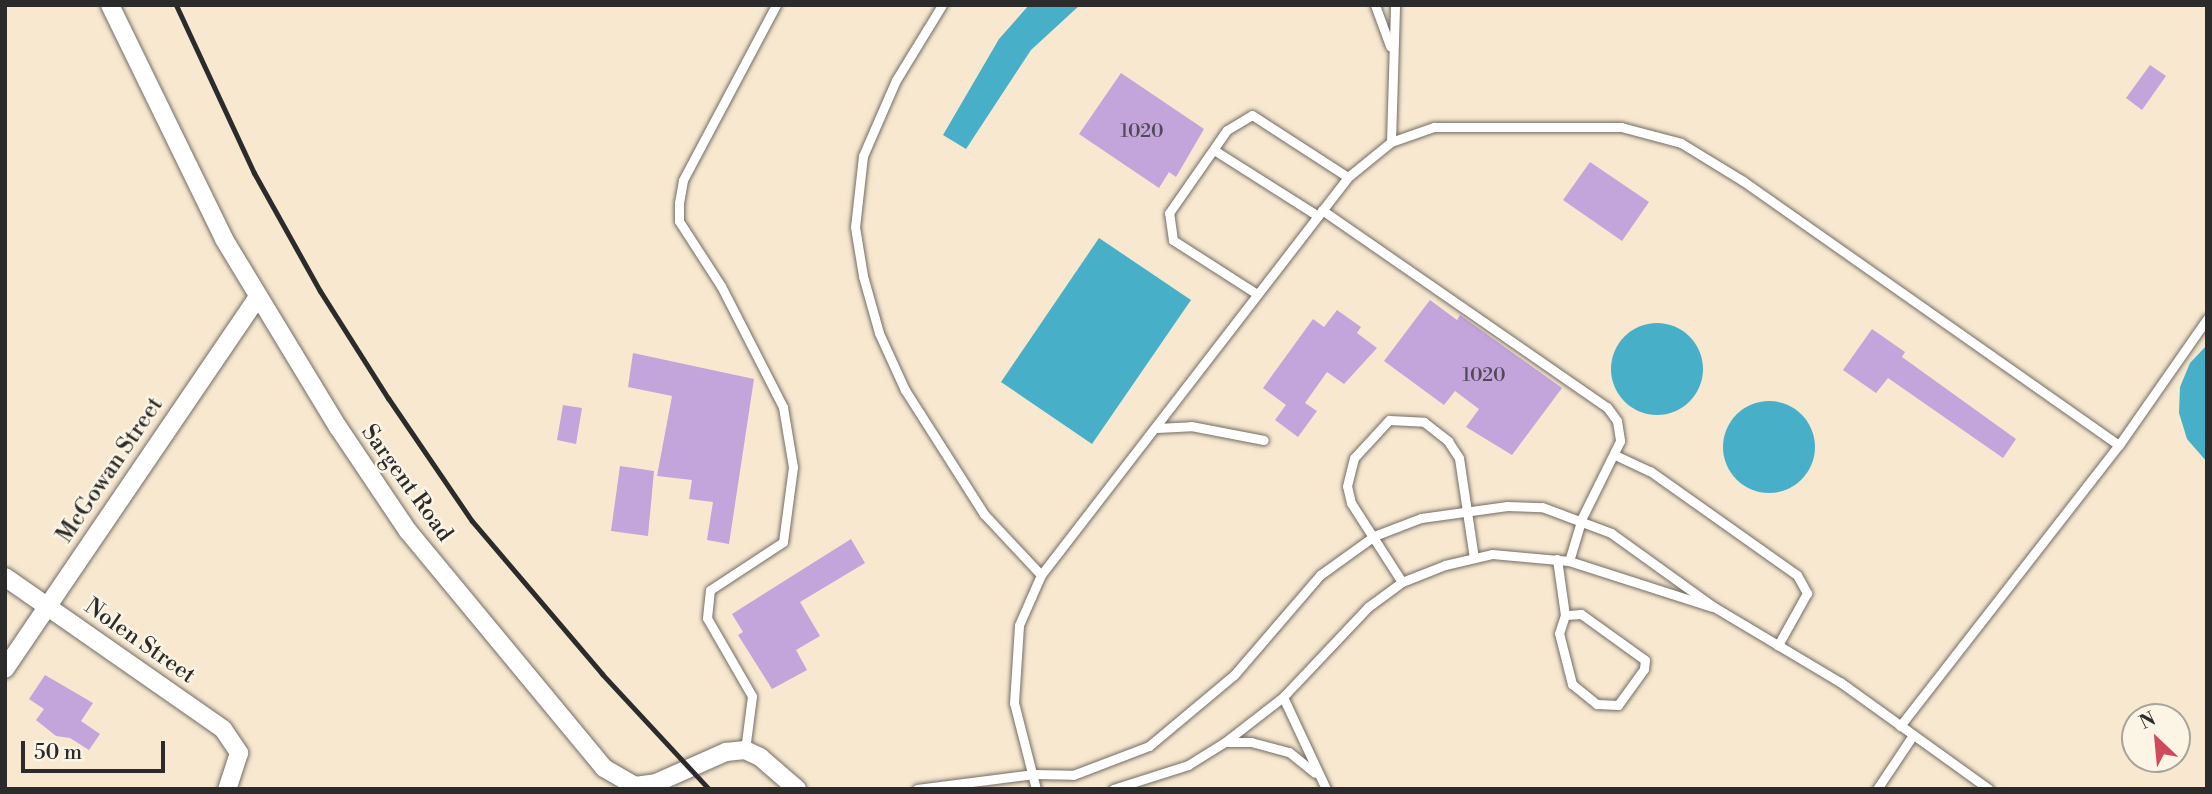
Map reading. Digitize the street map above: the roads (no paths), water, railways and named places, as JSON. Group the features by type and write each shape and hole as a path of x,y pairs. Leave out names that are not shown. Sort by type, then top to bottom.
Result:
{"street":[{"name":"Sargent Road","path":"110,5 183,161 256,299 408,530 604,768 635,786 656,783 726,752 744,750"},
{"name":"McGowan Street","path":"5,669 256,299"},
{"name":"Nolen Street","path":"5,577 223,729 239,753 227,789"},
{"path":"744,750 760,757 797,789"}],"lane":[{"path":"744,750 752,696 707,618 710,590 783,542 793,467 783,407 721,286 679,221 679,203 683,180 776,5"},
{"path":"942,5 896,80 863,156 855,227 863,276 879,333 905,390 984,514 1041,575"},
{"path":"1375,5 1391,49"},
{"path":"1391,142 1391,49 1395,5"},
{"path":"1257,295 1173,240 1169,213 1227,130 1252,115 1348,177"},
{"path":"1036,789 1014,703 1019,625 1041,575 1348,177 1391,142 1434,127 1620,127 1681,143 1743,181 2119,445"},
{"path":"1213,149 1320,213 1607,407 1617,421 1620,441 1582,518 1569,561"},
{"path":"1900,726 2119,445 2207,319"},
{"path":"1402,582 1351,503 1347,486 1354,458 1389,420 1424,422 1448,441 1460,458 1474,558"},
{"path":"1157,428 1191,426 1264,440"},
{"path":"1615,455 1650,471 1797,575 1807,593 1778,645"},
{"path":"917,789 1034,774 1073,775 1149,746 1234,675 1320,575 1374,536 1421,518 1542,507 1582,518 1611,533 1714,607 1778,645 1989,789"},
{"path":"1113,789 1188,765 1225,742 1283,697 1343,629 1402,582 1474,558 1492,554 1569,561 1714,607"},
{"path":"1556,559 1565,615 1559,633 1572,684 1598,704 1618,705 1644,669 1645,660 1581,614 1565,615"},
{"path":"1283,697 1316,775 1326,789"},
{"path":"1877,789 1913,735"},
{"path":"1225,742 1280,749 1316,775"}],"water":[{"path":"1029,5 1080,5 1031,50 966,149 943,135 999,39"},
{"path":"1099,238 1191,300 1092,444 1001,382"},
{"path":"1657,323 1675,326 1690,336 1700,351 1703,369 1700,387 1690,402 1675,412 1657,415 1639,412 1624,402 1614,387 1611,369 1614,351 1624,336 1639,326"},
{"path":"2207,345 2207,462 2187,439 2179,413 2180,387 2190,363"},
{"path":"1769,401 1787,404 1802,414 1812,429 1815,447 1812,465 1802,480 1787,490 1769,493 1751,490 1736,480 1726,465 1723,447 1726,429 1736,414 1751,404"}],"railway":[{"path":"176,5 254,173 320,291 388,398 472,521 602,674 709,789"}]}
